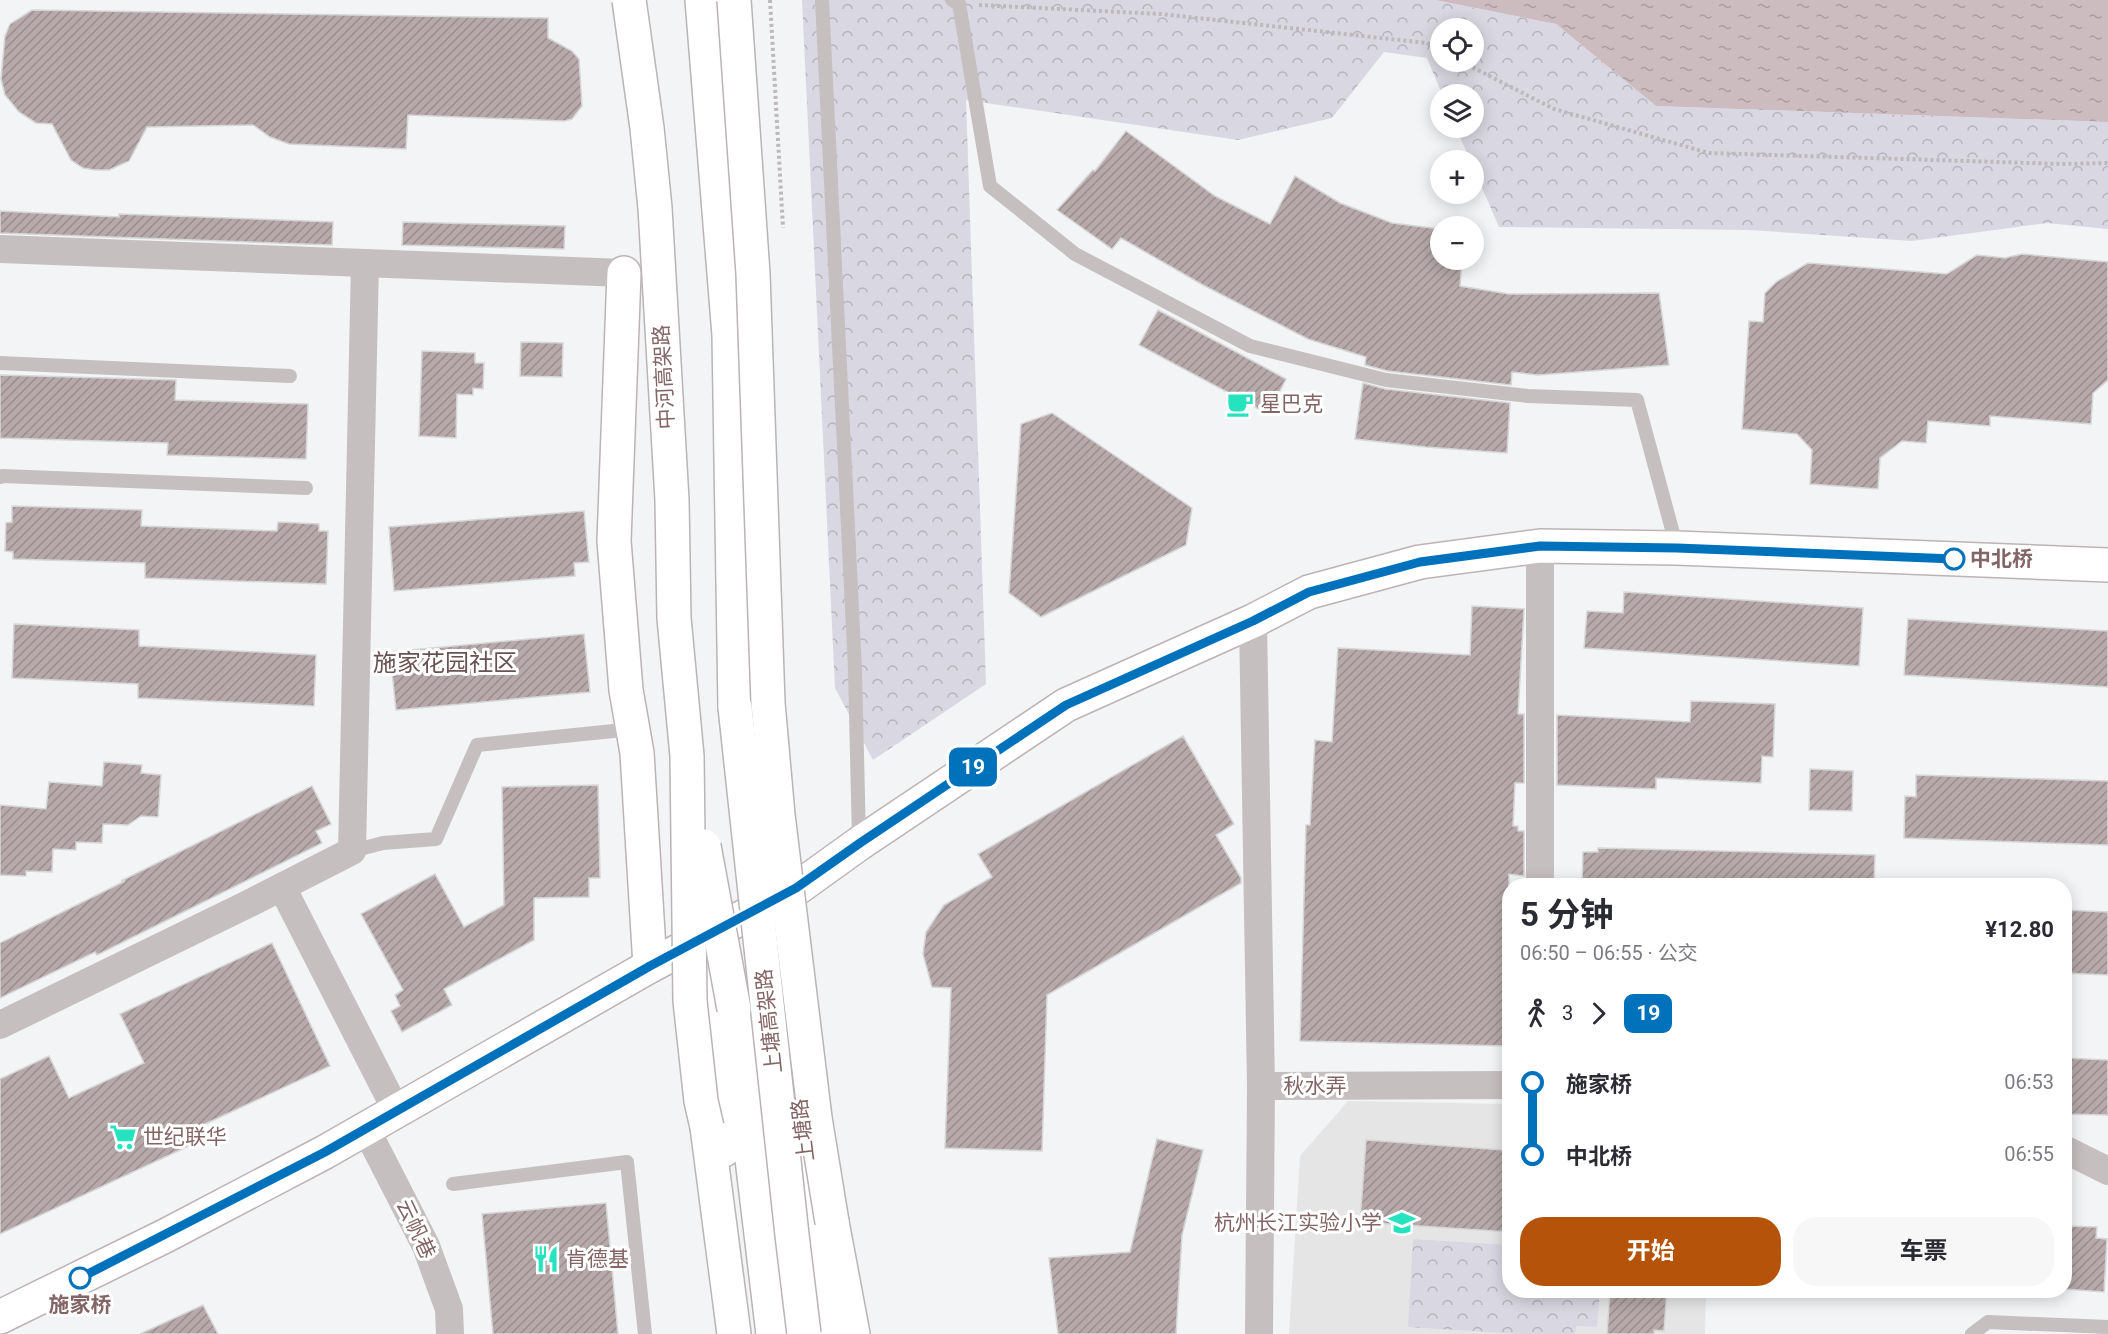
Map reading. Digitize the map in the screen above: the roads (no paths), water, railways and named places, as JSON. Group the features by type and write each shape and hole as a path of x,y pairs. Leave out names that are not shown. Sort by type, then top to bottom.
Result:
{"main road":[{"name":"中河高架路","path":"629,0 647,128 655,208 672,500 674,618 687,756"},
{"path":"702,0 729,335 735,707"},
{"path":"734,0 753,274 768,703 778,815 815,1118 853,1334"},
{"path":"624,273 614,541 626,690 637,753 650,966"},
{"path":"0,1317 165,1236 366,1129 650,966 796,888 1066,705 1253,621 1309,592 1420,562 1540,546 1677,548 2108,565"},
{"path":"735,707 765,596"},
{"name":"上塘高架路","path":"735,707 804,1334"},
{"path":"687,756 690,1001 701,1101 707,1128 734,1334"},
{"name":"上塘高架路","path":"687,756 734,1009 773,1334"},
{"name":"上塘路","path":"796,888 793,1050 819,1262 833,1334"},
{"path":"703,937 732,1233 734,1334"}],"street":[{"path":"0,249 624,273"},
{"path":"0,1025 351,851 365,263"},
{"path":"1540,546 1540,878"},
{"path":"1253,621 1261,1086"},
{"path":"282,887 397,1112"},
{"name":"秋水弄","path":"1259,1334 1261,1086 1502,1085"},
{"name":"云帆巷","path":"366,1129 426,1246 449,1309 450,1334"},
{"path":"2072,1153 2108,1171"}],"lane":[{"path":"822,0 855,670 860,843"},
{"path":"956,2 990,186 1075,254 1250,346 1386,381 1528,396 1637,400 1677,548"},
{"path":"0,363 290,376"},
{"path":"0,477 306,488"},
{"path":"351,851 383,843 436,839 477,745 633,729"},
{"path":"453,1184 627,1162 645,1334"},
{"path":"1972,1334 1989,1322 2108,1327"}],"water":[{"path":"1435,0 2108,0 2108,122 1656,106 1556,24"}],"place":[{"name":"星巴克","path":"1240,404"},
{"name":"中北桥","path":"1954,559"},
{"name":"世纪联华","path":"123,1137"},
{"name":"杭州长江实验小学","path":"1402,1223"},
{"name":"肯德基","path":"546,1259"},
{"name":"施家桥","path":"80,1278"}],"district":[{"name":"施家花园社区","path":"445,663"}]}
